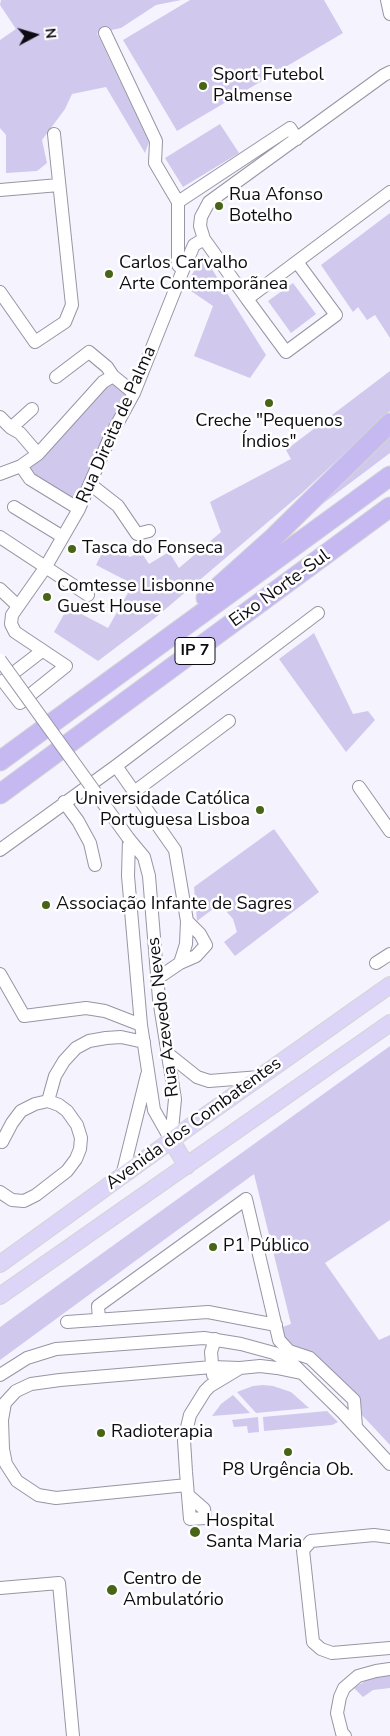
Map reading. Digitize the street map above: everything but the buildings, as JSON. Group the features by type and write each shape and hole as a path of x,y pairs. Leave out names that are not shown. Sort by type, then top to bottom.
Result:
{"highway":[{"path":"125,671 274,537 390,423"},
{"name":"Eixo Norte-Sul","path":"0,761 390,476"},
{"name":"Eixo Norte-Sul","path":"0,794 390,507"}],"main road":[{"name":"Avenida dos Combatentes","path":"0,1264 390,985"},
{"name":"Avenida dos Combatentes","path":"0,1296 390,1023"},
{"path":"171,1140 187,1166"}],"street":[{"path":"387,0 390,14"},
{"path":"105,32 156,141 155,163 178,202 178,265 183,270"},
{"path":"297,262 336,315 286,352 204,239 200,226 201,217 209,202 384,74 390,72"},
{"path":"178,202 290,128 297,139"},
{"path":"0,292 35,342 65,322 72,305 54,134"},
{"path":"0,190 59,185"},
{"path":"247,299 390,192"},
{"name":"Rua Direita de Palma","path":"18,606 45,568 79,509 110,437 134,393 194,245 204,239"},
{"path":"56,377 89,352 107,367 113,376 134,393"},
{"path":"0,474 21,466 38,454 100,385 113,376"},
{"path":"11,428 32,409"},
{"path":"0,417 11,428 20,433 38,454"},
{"path":"21,466 30,479 79,509"},
{"path":"90,484 118,506 137,534 149,531"},
{"path":"14,507 63,537"},
{"path":"0,537 88,595"},
{"path":"0,589 18,606 11,620 13,629 20,636 66,666 20,703 3,681 42,651"},
{"path":"0,850 116,766 318,614"},
{"name":"Rua Azevedo Neves","path":"0,660 129,839 144,856 150,876 158,978 167,1053 175,1099 171,1140"},
{"path":"134,792 229,721"},
{"path":"116,766 175,850 187,921 186,944 180,963"},
{"path":"359,786 390,831"},
{"path":"64,802 78,821 90,843 95,865"},
{"name":"Rua Azevedo Neves","path":"129,839 128,876 141,1025 154,1110 171,1140"},
{"path":"158,978 180,963 196,956 206,945 200,934 187,921"},
{"path":"376,963 390,954"},
{"name":"Rua Azevedo Neves","path":"0,974 24,1016 86,1008 105,1011 141,1025"},
{"path":"48,1101 55,1076 64,1061 76,1048 89,1041 106,1038 121,1037 144,1042"},
{"path":"167,1053 197,1077 209,1081 260,1077"},
{"path":"122,1176 148,1070"},
{"path":"0,1192 12,1200 24,1201 36,1195 68,1171 80,1149 81,1138 77,1125 67,1112 59,1105 48,1101 21,1110 2,1142"},
{"path":"99,1320 98,1306 246,1199 272,1325 277,1368"},
{"path":"67,1322 208,1312 272,1325"},
{"path":"272,1325 280,1340 290,1351 310,1358 354,1400 356,1427"},
{"path":"0,1375 27,1358 56,1349 184,1339 215,1339 259,1348 274,1353 294,1365 390,1464"},
{"path":"215,1339 211,1352 212,1367 213,1376 208,1389 190,1414 184,1440 188,1490 56,1498 38,1495 17,1481 3,1466 2,1420 5,1403 16,1391 31,1384 212,1367 240,1368 260,1366 301,1374"},
{"path":"208,1389 240,1368"},
{"path":"390,1537 374,1535 311,1541 303,1550 313,1642 321,1649 332,1653 390,1648"},
{"path":"0,1588 59,1583 73,1736"},
{"path":"345,1736 342,1733 337,1714 340,1697 344,1688 358,1676 376,1670 390,1669"}],"shaded area":[{"path":"1,0 181,0 156,5 121,28 97,33 149,142 145,153 106,87 72,94 65,109 42,140 47,163 37,171 6,173 6,135 0,128 0,40 16,29 0,5"},
{"name":"Sport Futebol Palmense","path":"190,0 324,0 343,33 177,131 123,40"},
{"path":"220,124 239,153 183,187 165,158"},
{"path":"390,213 390,338 375,315 367,320 358,307 353,312 321,265"},
{"path":"203,255 266,355 250,378 194,356 213,306 185,287"},
{"path":"293,283 316,314 291,333 268,301"},
{"path":"390,371 390,411 302,493 155,618 98,661 54,632 68,607 108,628 133,584 96,565 107,543 130,557 141,552 149,564 169,552 179,568 221,532 210,502 291,459 286,450"},
{"path":"113,376 134,393 79,509 21,466"},
{"path":"390,437 390,453 321,505"},
{"path":"314,633 353,714 368,711 375,720 346,752 279,659"},
{"path":"274,829 319,892 235,956 224,942 237,932 233,919 225,910 217,906 197,921 194,887"},
{"path":"390,1046 390,1220 325,1263 379,1340 390,1335 390,1445 362,1415 360,1399 355,1392 310,1353 294,1346 284,1337 282,1327 291,1324 254,1174 0,1360 0,1327"},
{"path":"263,1385 291,1392 309,1408 256,1413 237,1392 253,1386"},
{"path":"233,1395 250,1413 212,1416 221,1404"},
{"path":"327,1411 338,1422 332,1425 264,1431 263,1417"},
{"path":"258,1417 259,1432 248,1433 247,1426 234,1427 232,1420"},
{"path":"390,1675 390,1688 373,1690 363,1697 354,1688 370,1678"}],"place":[{"name":"Sport Futebol Palmense","path":"203,86"},
{"name":"Rua Afonso Botelho","path":"219,206"},
{"name":"Carlos Carvalho Arte Contemporãnea","path":"109,274"},
{"name":"Creche \"Pequenos Índios\"","path":"269,403"},
{"name":"Tasca do Fonseca","path":"72,549"},
{"name":"Comtesse Lisbonne Guest House","path":"47,597"},
{"name":"Universidade Católica Portuguesa Lisboa","path":"260,810"},
{"name":"Associação Infante de Sagres","path":"46,905"},
{"name":"P1 Público","path":"213,1247"},
{"name":"Radioterapia","path":"101,1433"},
{"name":"P8 Urgência Ob.","path":"288,1452"},
{"name":"Hospital Santa Maria","path":"195,1532"},
{"name":"Centro de Ambulatório","path":"112,1590"}]}
